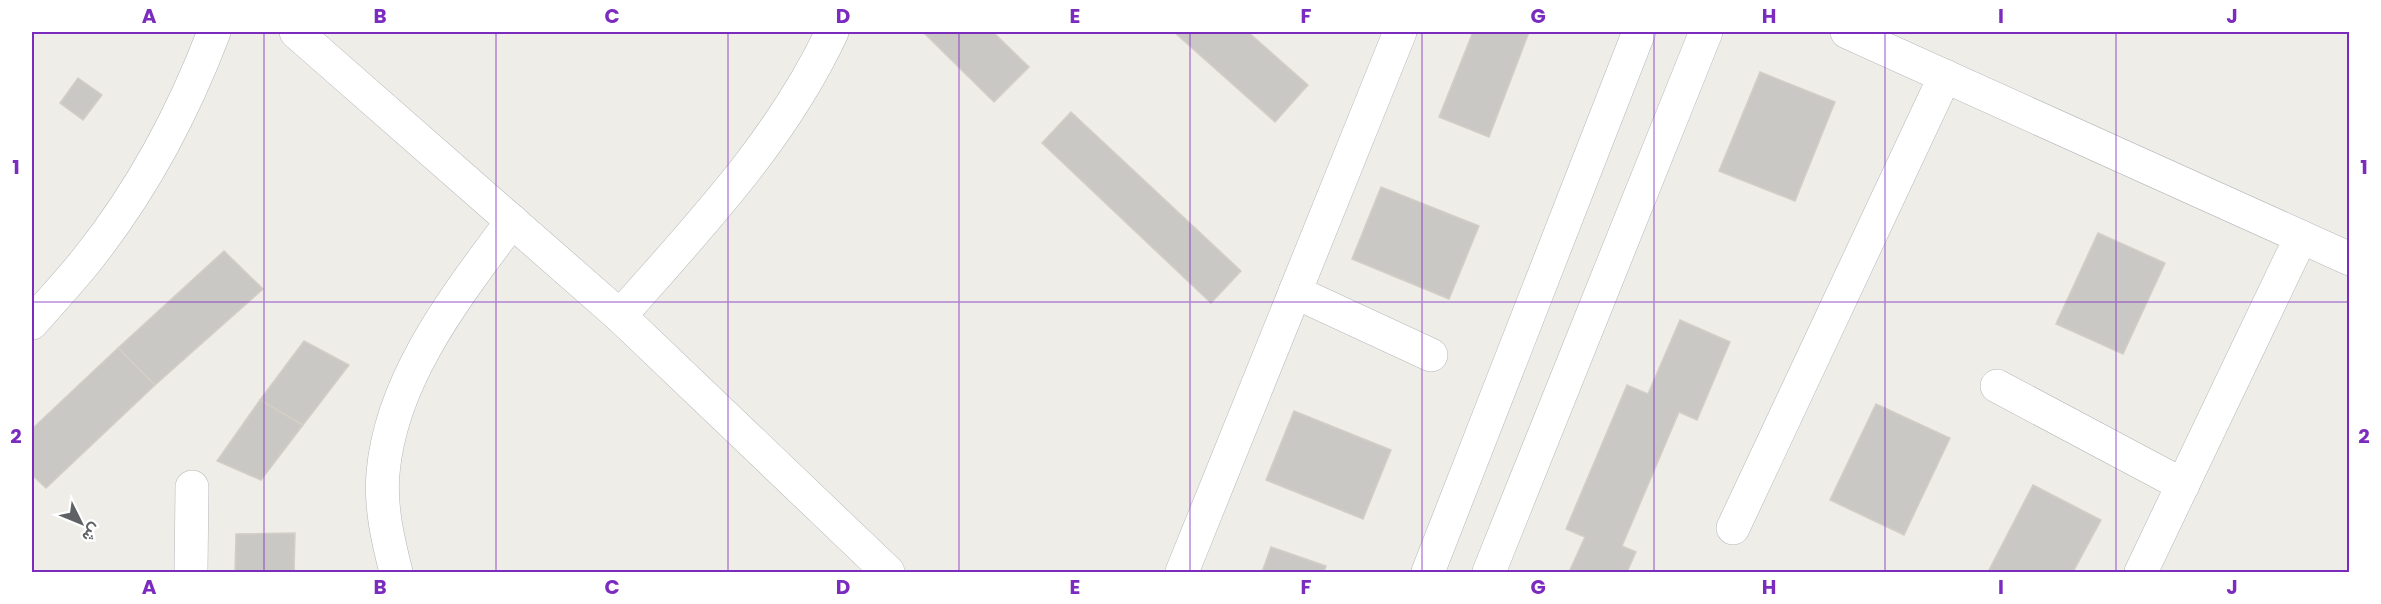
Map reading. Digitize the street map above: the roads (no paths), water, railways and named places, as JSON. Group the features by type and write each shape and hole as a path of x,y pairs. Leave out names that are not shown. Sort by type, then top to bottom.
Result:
{"street":[{"path":"32,323 90,256 149,169 198,75 214,32"},
{"path":"296,32 620,316 888,573"},
{"path":"620,316 756,159 813,72 832,32"},
{"path":"1182,573 1400,32"},
{"path":"1428,573 1639,32"},
{"path":"1489,573 1706,32"},
{"path":"1847,32 2349,259"},
{"path":"1733,528 1946,76"},
{"path":"396,573 384,506 383,474 392,422 402,392 422,355 476,268 512,220"},
{"path":"2141,573 2301,237"},
{"path":"1294,292 1431,355"},
{"path":"1997,386 2183,485"},
{"path":"191,573 192,487"}]}
